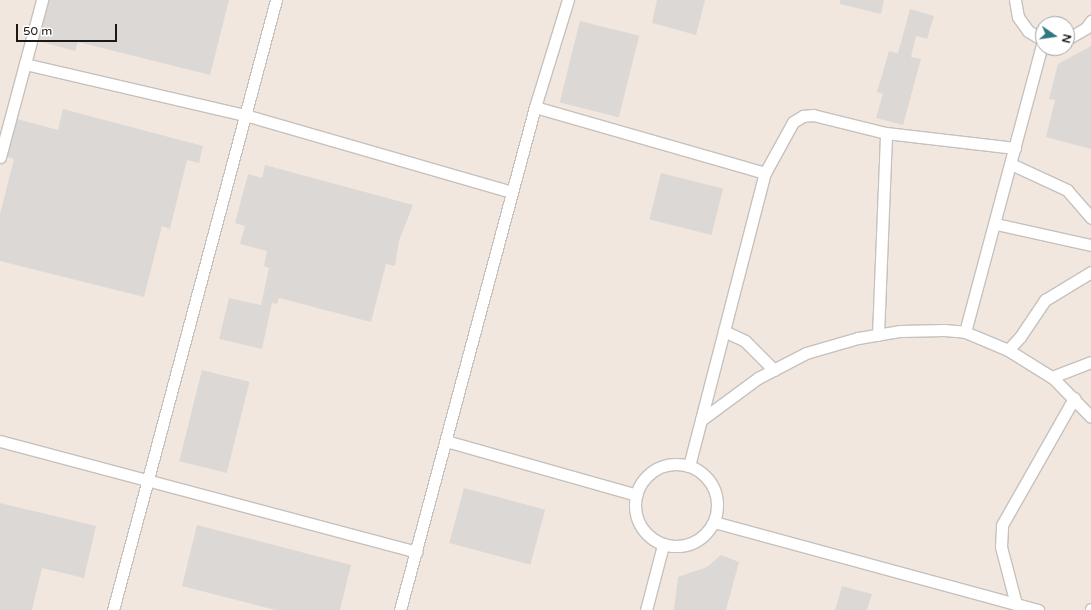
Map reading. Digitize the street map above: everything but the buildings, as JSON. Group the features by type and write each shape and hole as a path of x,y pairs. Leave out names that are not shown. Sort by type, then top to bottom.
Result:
{"street":[{"path":"0,157 42,0"},
{"path":"113,610 276,0"},
{"path":"400,610 535,107 568,0"},
{"path":"1015,0 1018,17 1028,31 1035,35"},
{"path":"1075,34 1086,28 1091,20"},
{"path":"965,332 996,224 1039,56"},
{"path":"25,64 245,115 512,192"},
{"path":"535,107 765,173"},
{"path":"689,466 765,173 793,122 803,116 886,133 1015,148"},
{"path":"878,335 886,133"},
{"path":"1011,164 1067,190 1091,218"},
{"path":"996,224 1091,245"},
{"path":"1008,350 1020,337 1045,300 1091,272"},
{"path":"724,331 745,341 774,370"},
{"path":"701,420 774,370 806,353 900,331 965,332 1008,350 1052,377 1091,417"},
{"path":"1052,377 1091,362"},
{"path":"1016,604 1001,547 1002,526 1074,398"},
{"path":"0,441 416,552"},
{"path":"446,441 637,495"},
{"path":"674,464 689,466 704,475 714,489 717,504 714,522 706,533 695,542 678,547 663,545 648,536 638,522 635,507 637,495 646,478 660,468 674,464"},
{"path":"714,522 1038,610"},
{"path":"646,610 663,545"}],"shaded area":[{"path":"0,0 1091,0 1091,610 0,610"}]}
